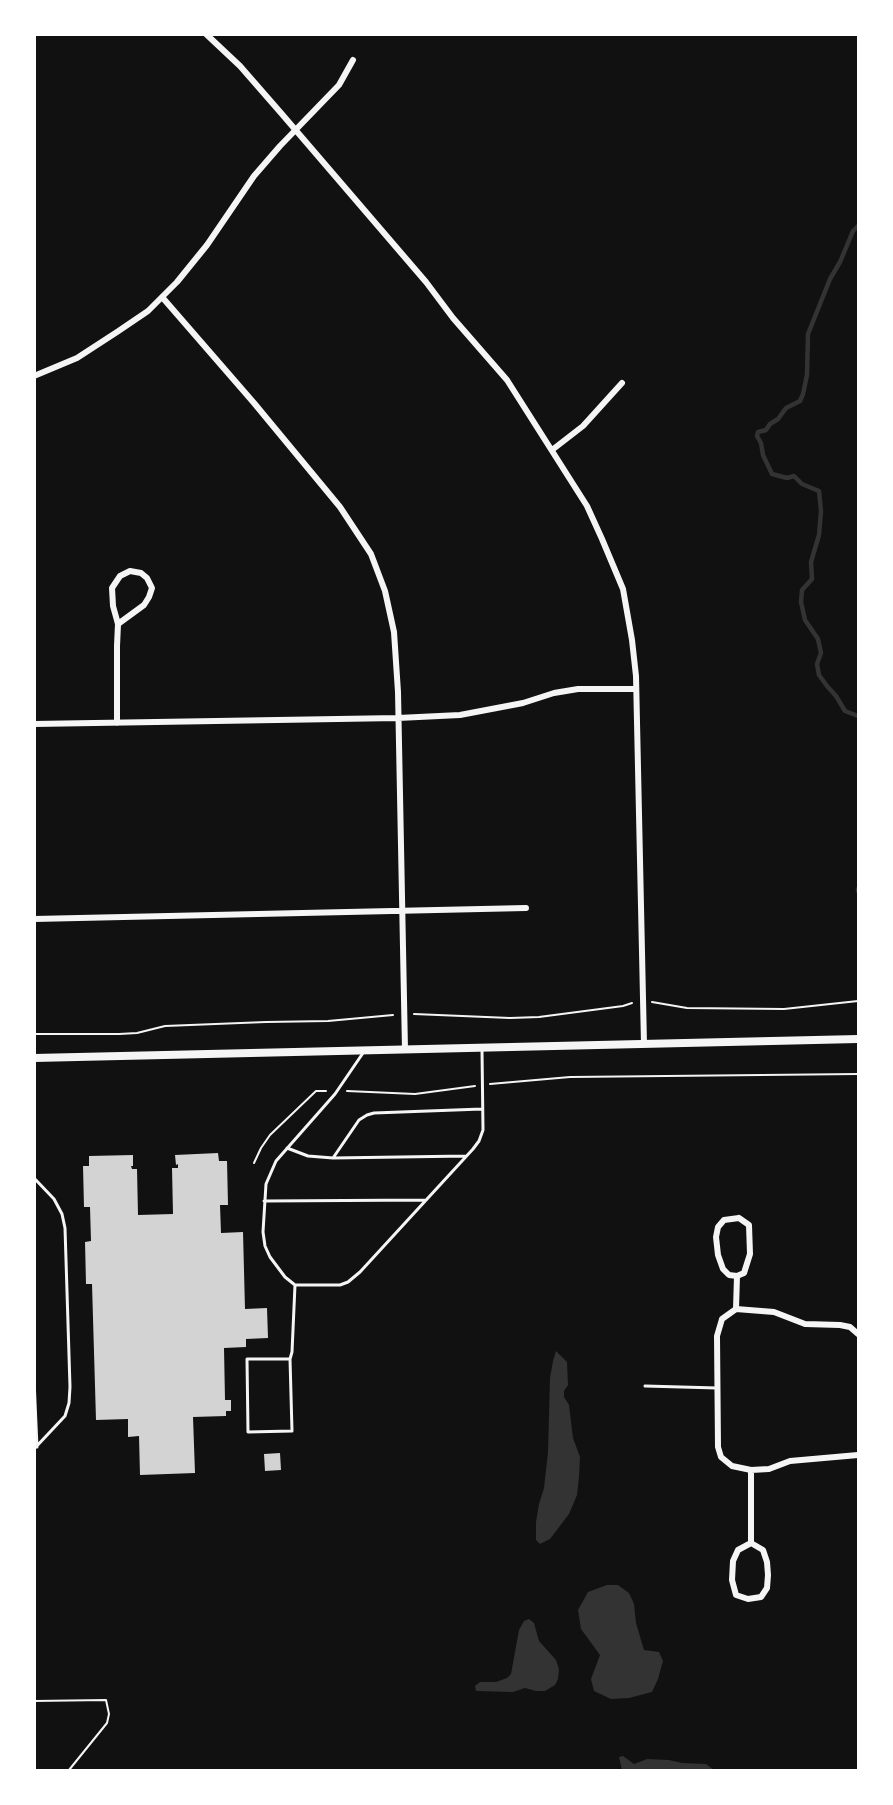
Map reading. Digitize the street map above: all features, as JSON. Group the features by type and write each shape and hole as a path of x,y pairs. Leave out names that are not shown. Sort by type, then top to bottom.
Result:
{"street":[{"path":"206,34 240,66 507,380 587,506 623,589 633,640 636,689 644,1044"},
{"path":"34,376 77,358 148,311 177,282 207,245 254,176 339,85 353,60"},
{"path":"162,297 333,498 371,554 386,591 394,632 398,718 405,1050"},
{"path":"552,450 583,426 622,383"},
{"path":"117,723 118,624 113,606 112,588 120,576 130,572 141,573 147,578 152,588 149,597 144,605 118,624"},
{"path":"34,724 460,715 523,703 554,693 578,689 636,689"},
{"path":"34,919 526,908"},
{"path":"34,1058 858,1040"},
{"path":"739,1218 749,1225 750,1254 744,1273 736,1276 729,1275 723,1269 718,1255 716,1237 718,1227 724,1220 739,1218"},
{"path":"736,1276 736,1309"},
{"path":"858,1334 850,1327 805,1324 774,1312 736,1309 726,1314 719,1326 717,1336 718,1453 721,1457 732,1466 751,1470 769,1469 790,1461 858,1455"},
{"path":"751,1470 751,1543"},
{"path":"751,1543 763,1550 768,1575 767,1588 761,1597 748,1599 736,1595 732,1580 738,1550 751,1543"}],"lane":[{"path":"365,1051 337,1091 276,1161 269,1175 264,1201 265,1246 285,1277 295,1285 340,1285 348,1282 360,1272 479,1141 483,1130 482,1048"},
{"path":"333,1158 359,1120 367,1115 482,1109"},
{"path":"287,1148 308,1156 333,1158 466,1156"},
{"path":"34,1178 54,1199 62,1214 65,1228 70,1387 69,1403 64,1416 36,1448"},
{"path":"264,1201 426,1200"},
{"path":"290,1359 247,1359 248,1431 292,1431 290,1359 295,1285"},
{"path":"34,1379 36,1448"},
{"path":"645,1386 717,1388"}],"path":[{"path":"34,1034 128,1033 165,1026 328,1021 404,1014 538,1017 623,1006 635,1002 687,1008 784,1009 858,1001"},
{"path":"254,1163 270,1135 316,1091 416,1094 570,1077 858,1074"},
{"path":"34,1701 106,1700 108,1723 69,1770"}],"shaded area":[{"path":"556,1351 567,1362 568,1385 564,1391 564,1397 569,1405 573,1438 580,1457 579,1477 577,1495 569,1514 550,1539 540,1544 536,1540 536,1522 544,1488 548,1452 550,1378"},
{"path":"607,1585 618,1585 629,1593 634,1604 636,1623 644,1650 659,1652 663,1661 652,1692 629,1698 611,1699 594,1691 591,1679 600,1655 581,1629 578,1610 588,1592"},
{"path":"529,1619 534,1623 539,1641 556,1660 559,1669 555,1685 545,1691 525,1688 513,1692 476,1691 475,1686 480,1682 496,1682 511,1674 519,1630 524,1621"},
{"path":"623,1756 634,1764 647,1759 669,1760 706,1764 714,1770 622,1770 619,1757"}],"building":[{"path":"218,1153 219,1161 227,1161 228,1205 220,1205 221,1233 243,1232 245,1309 267,1308 268,1338 246,1339 246,1347 224,1348 225,1400 231,1400 231,1411 226,1411 226,1416 193,1417 195,1473 140,1475 139,1436 128,1437 128,1419 96,1420 92,1284 86,1284 85,1242 91,1241 90,1207 84,1207 83,1166 89,1166 89,1156 133,1155 133,1166 131,1166 132,1169 137,1169 138,1215 173,1214 172,1168 178,1168 175,1155"},
{"path":"280,1453 281,1470 265,1471 264,1454"}],"waterway":[{"path":"858,226 853,231 830,279 808,334 807,375 800,401 786,408 778,419 766,430 758,432 757,436 772,474 787,478 794,476 802,484 819,491 821,511 819,535 811,562 812,579 802,590 801,602 805,620 818,639 821,653 817,664 819,675 845,711 858,716"}]}
